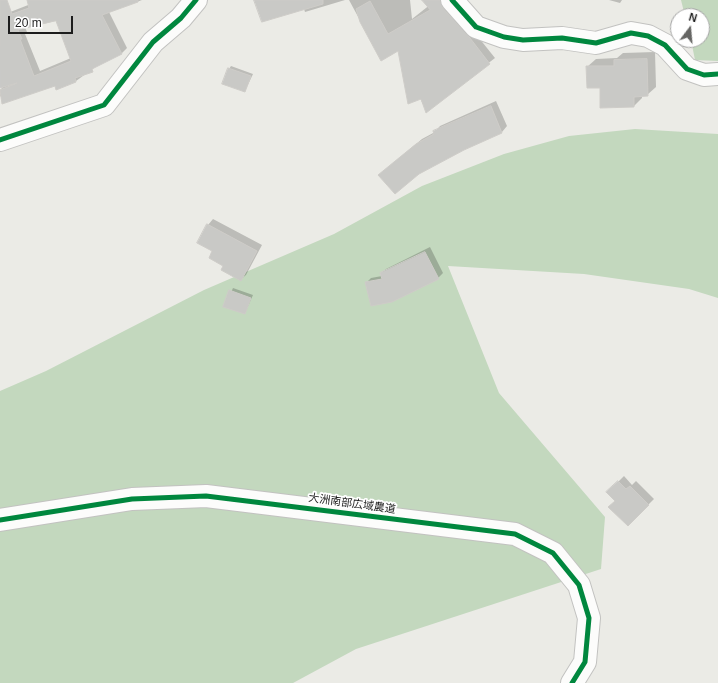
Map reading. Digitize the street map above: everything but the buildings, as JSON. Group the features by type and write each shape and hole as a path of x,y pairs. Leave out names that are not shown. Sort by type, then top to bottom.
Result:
{"street":[{"path":"0,140 104,105 152,42 181,18 196,0"},
{"path":"452,0 476,27 504,37 523,40 562,38 596,43 631,33 648,36 665,45 687,69 704,75 718,74"},
{"name":"大洲南部広域農道","path":"0,520 132,499 206,496 514,534 553,553 580,585 589,618 585,662 572,683"}],"green space":[{"path":"681,0 718,0 718,61 695,60 693,48 710,48 710,8 683,8"},
{"path":"635,129 718,134 718,298 689,289 584,274 448,266 499,393 605,517 601,569 356,649 293,683 0,683 0,391 46,371 204,290 334,234 422,186 504,154 569,136"}],"cycle path":[{"path":"0,140 104,105 153,42 181,18 196,0"},
{"path":"452,0 476,27 504,37 523,40 562,38 596,43 631,33 648,36 665,45 687,69 704,75 718,74"},
{"path":"0,520 132,499 206,496 515,534 553,553 579,585 589,618 585,662 572,683"}]}
